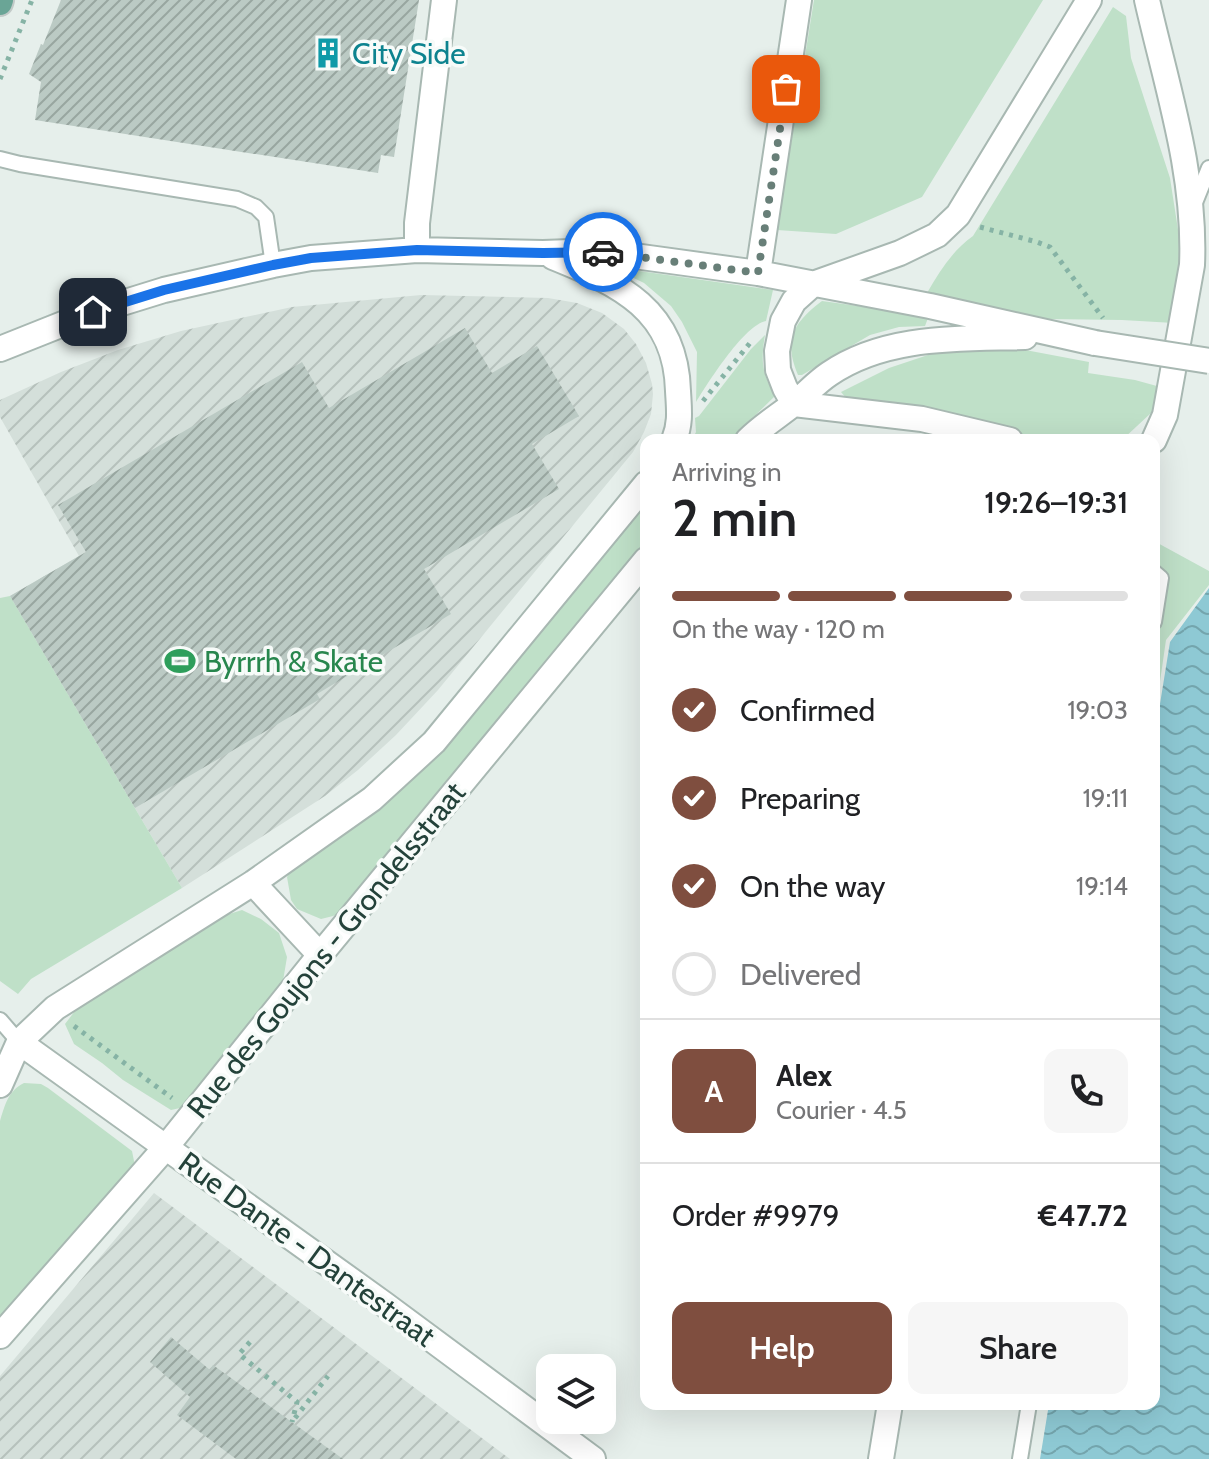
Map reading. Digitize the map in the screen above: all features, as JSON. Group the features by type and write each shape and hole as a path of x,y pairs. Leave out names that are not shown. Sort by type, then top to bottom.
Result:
{"street":[{"path":"417,250 417,223 444,0"},
{"path":"758,273 799,0"},
{"path":"794,404 778,370 777,351 783,321 794,301 813,284 900,253 937,235 958,215 1089,0"},
{"path":"1147,0 1180,133 1191,212 1192,265 1165,415 1157,434"},
{"path":"0,349 93,312 164,290 311,258 417,250 598,251 758,273 1103,344 1209,361"},
{"path":"543,253 601,277 641,304 667,337 678,370 677,434"},
{"path":"754,434 829,374 867,354 928,339 1064,336"},
{"path":"794,404 922,419 985,434"},
{"name":"Rue des Goujons - Grondelsstraat","path":"0,1085 19,1042 55,1008 253,883 372,799 434,742 640,491"},
{"name":"Rue des Goujons - Grondelsstraat","path":"0,1336 166,1147 640,567"},
{"path":"253,883 320,955"},
{"name":"Rue Dante - Dantestraat","path":"19,1042 384,1304 593,1459"},
{"path":"881,1459 889,1410"}],"lane":[{"path":"0,159 237,199 256,207 266,217 273,265"},
{"path":"1191,212 1209,168"},
{"path":"0,1020 19,1042"},
{"path":"1020,1459 1028,1410"}],"path":[{"path":"0,79 32,0"},
{"path":"958,215 973,226 1050,247 1110,329 1103,344"},
{"path":"677,434 763,328 783,321"},
{"path":"70,1023 180,1104"},
{"path":"250,1342 239,1354 297,1402 292,1422 328,1376"}],"shaded area":[{"path":"421,295 548,298 577,303 602,313 624,329 636,344 652,384 651,414 633,452 438,690 396,735 325,796 182,888 10,596 79,556 0,417 0,400 118,350 181,331 292,307"},
{"path":"154,1193 510,1459 0,1459 0,1376"}],"green space":[{"path":"814,0 1043,0 922,197 836,234 777,230"},
{"path":"1113,7 1126,16 1131,58 1170,178 1181,249 1174,323 988,314 954,306 927,293 953,255 973,236"},
{"path":"611,267 773,290 766,321 737,343 696,402 697,352 682,322 671,306 644,283"},
{"path":"822,301 928,318 925,326 899,327 870,335 798,375 791,342 804,317"},
{"path":"765,335 763,366 767,381 776,395 736,434 695,434 695,418"},
{"path":"1015,348 1089,362 1088,373 1164,388 1151,413 1128,434 1018,434 847,399 841,392 889,368 937,352"},
{"path":"640,505 640,552 344,911 321,919 297,909 291,900 287,877 294,866 362,818"},
{"path":"1160,544 1209,571 1209,585 1166,640 1160,682"},
{"path":"10,596 182,888 31,979 18,994 0,981 0,598"},
{"path":"242,910 279,933 287,957 282,987 186,1104 171,1110 74,1044 65,1024 78,1007 204,922"},
{"path":"24,1083 41,1084 48,1088 132,1151 135,1166 0,1325 0,1121 11,1094"}],"water":[{"path":"1209,588 1209,1459 1040,1459 1048,1410 1160,1410 1160,704 1170,642"}],"building":[{"path":"61,0 419,0 394,157 381,155 378,173 35,120 41,82 29,74"},
{"path":"465,328 492,373 537,346 579,416 532,444 559,489 424,569 451,614 317,694 320,699 135,808 10,596 86,552 58,505 302,362 329,408"},
{"path":"171,1337 210,1370 213,1365 343,1459 236,1459 177,1415 190,1397 150,1362"}],"way so far":[{"path":"603,252 758,273 786,89"}],"place":[{"name":"City Side","path":"328,53"},
{"name":"Byrrrh & Skate","path":"180,661"}],"route":[{"path":"93,312 164,290 311,258 417,250 603,252"}]}
